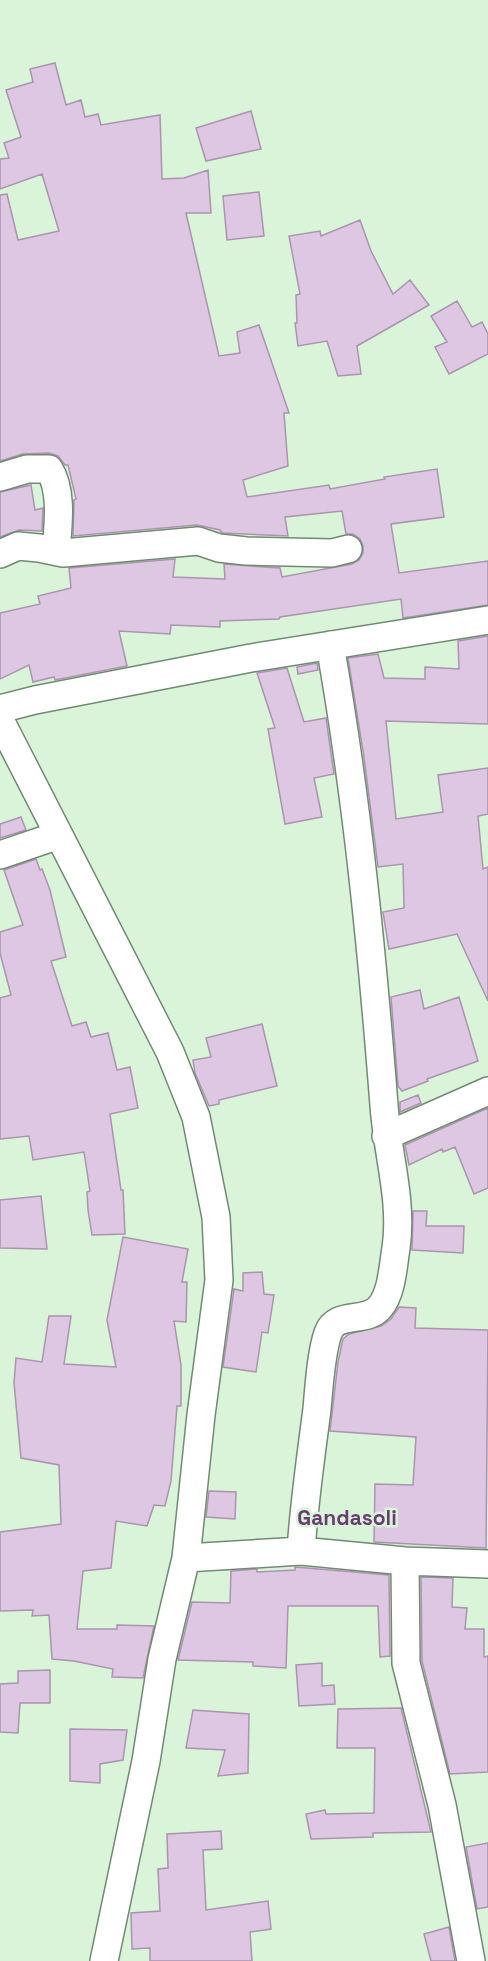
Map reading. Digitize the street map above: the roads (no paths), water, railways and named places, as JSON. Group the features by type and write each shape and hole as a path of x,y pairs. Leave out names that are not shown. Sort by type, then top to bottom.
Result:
{"street":[{"path":"0,477 27,469 49,469 56,488 58,523 56,551"},
{"path":"0,554 18,546 81,552 198,541 219,548 246,551 332,553 348,549"},
{"path":"0,709 35,700 240,660 488,620"},
{"path":"301,1551 320,1382 328,1334 338,1320 372,1314 380,1308 387,1296 398,1230 394,1176 386,1136 371,942 342,710 330,645"},
{"path":"0,720 170,1052 196,1117 216,1217 219,1280 201,1415 186,1558 162,1659 146,1761 104,1961"},
{"path":"0,855 59,835"},
{"path":"386,1136 488,1091"},
{"path":"186,1558 301,1551 405,1561 488,1564"},
{"path":"405,1561 406,1663 442,1804 471,1961"}],"district":[{"name":"Gandasoli","path":"347,1517"}]}
